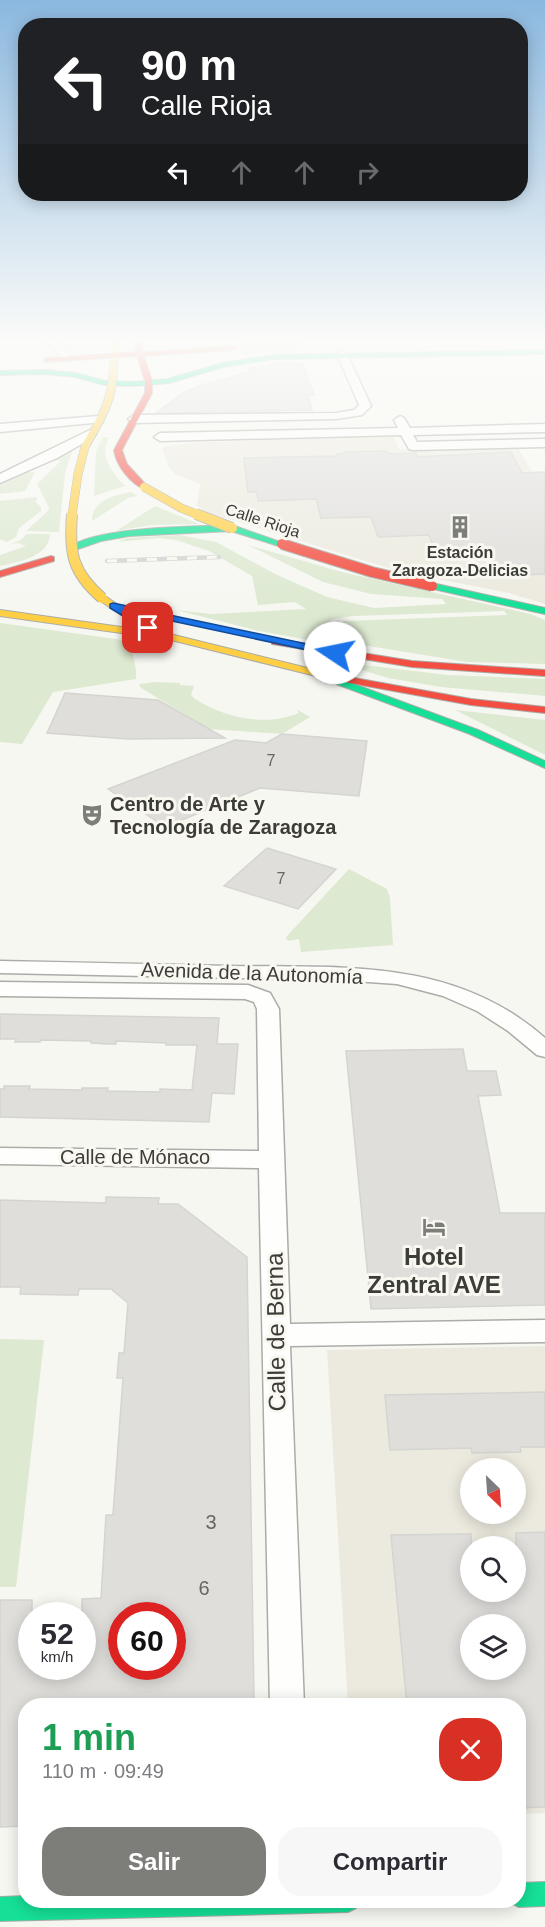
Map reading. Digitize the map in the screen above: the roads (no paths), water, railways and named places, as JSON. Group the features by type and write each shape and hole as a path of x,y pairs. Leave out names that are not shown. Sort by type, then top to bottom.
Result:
{"main road":[{"path":"95,427 77,471 72,548 74,562 80,576 108,602 136,621 171,638"},
{"name":"Calle Rioja","path":"128,427 118,444 116,456 128,474 144,488 168,503 232,528 372,572 540,608"},
{"path":"0,574 51,559 72,548 108,537 148,531 232,528"},
{"path":"81,601 108,602 154,614"},
{"path":"0,613 171,638 322,675 482,703 545,710"},
{"path":"257,638 380,660 503,672 545,673"},
{"path":"322,675 474,732 545,765"},
{"path":"526,1895 545,1894"},
{"path":"0,1909 37,1908"}],"street":[{"path":"0,429 23,427"},
{"path":"402,427 413,446 545,443"},
{"path":"160,437 545,428"},
{"path":"0,479 88,440"},
{"name":"Avenida de la Autonomía","path":"0,967 380,976 414,981 460,994 498,1012 545,1050"},
{"path":"262,998 269,987 290,973"},
{"name":"Avenida de la Autonomía","path":"0,989 248,992 262,998"},
{"name":"Calle de Berna","path":"262,998 268,1010 287,1698"},
{"name":"Calle de Mónaco","path":"0,1156 271,1160"},
{"path":"277,1335 545,1331"}],"railway":[{"path":"107,561 219,557"}],"place":[{"name":"Estación Zaragoza-Delicias","path":"460,527"},
{"name":"Centro de Arte y Tecnología de Zaragoza","path":"92,815"},
{"name":"Hotel Zentral AVE","path":"434,1227"}]}
